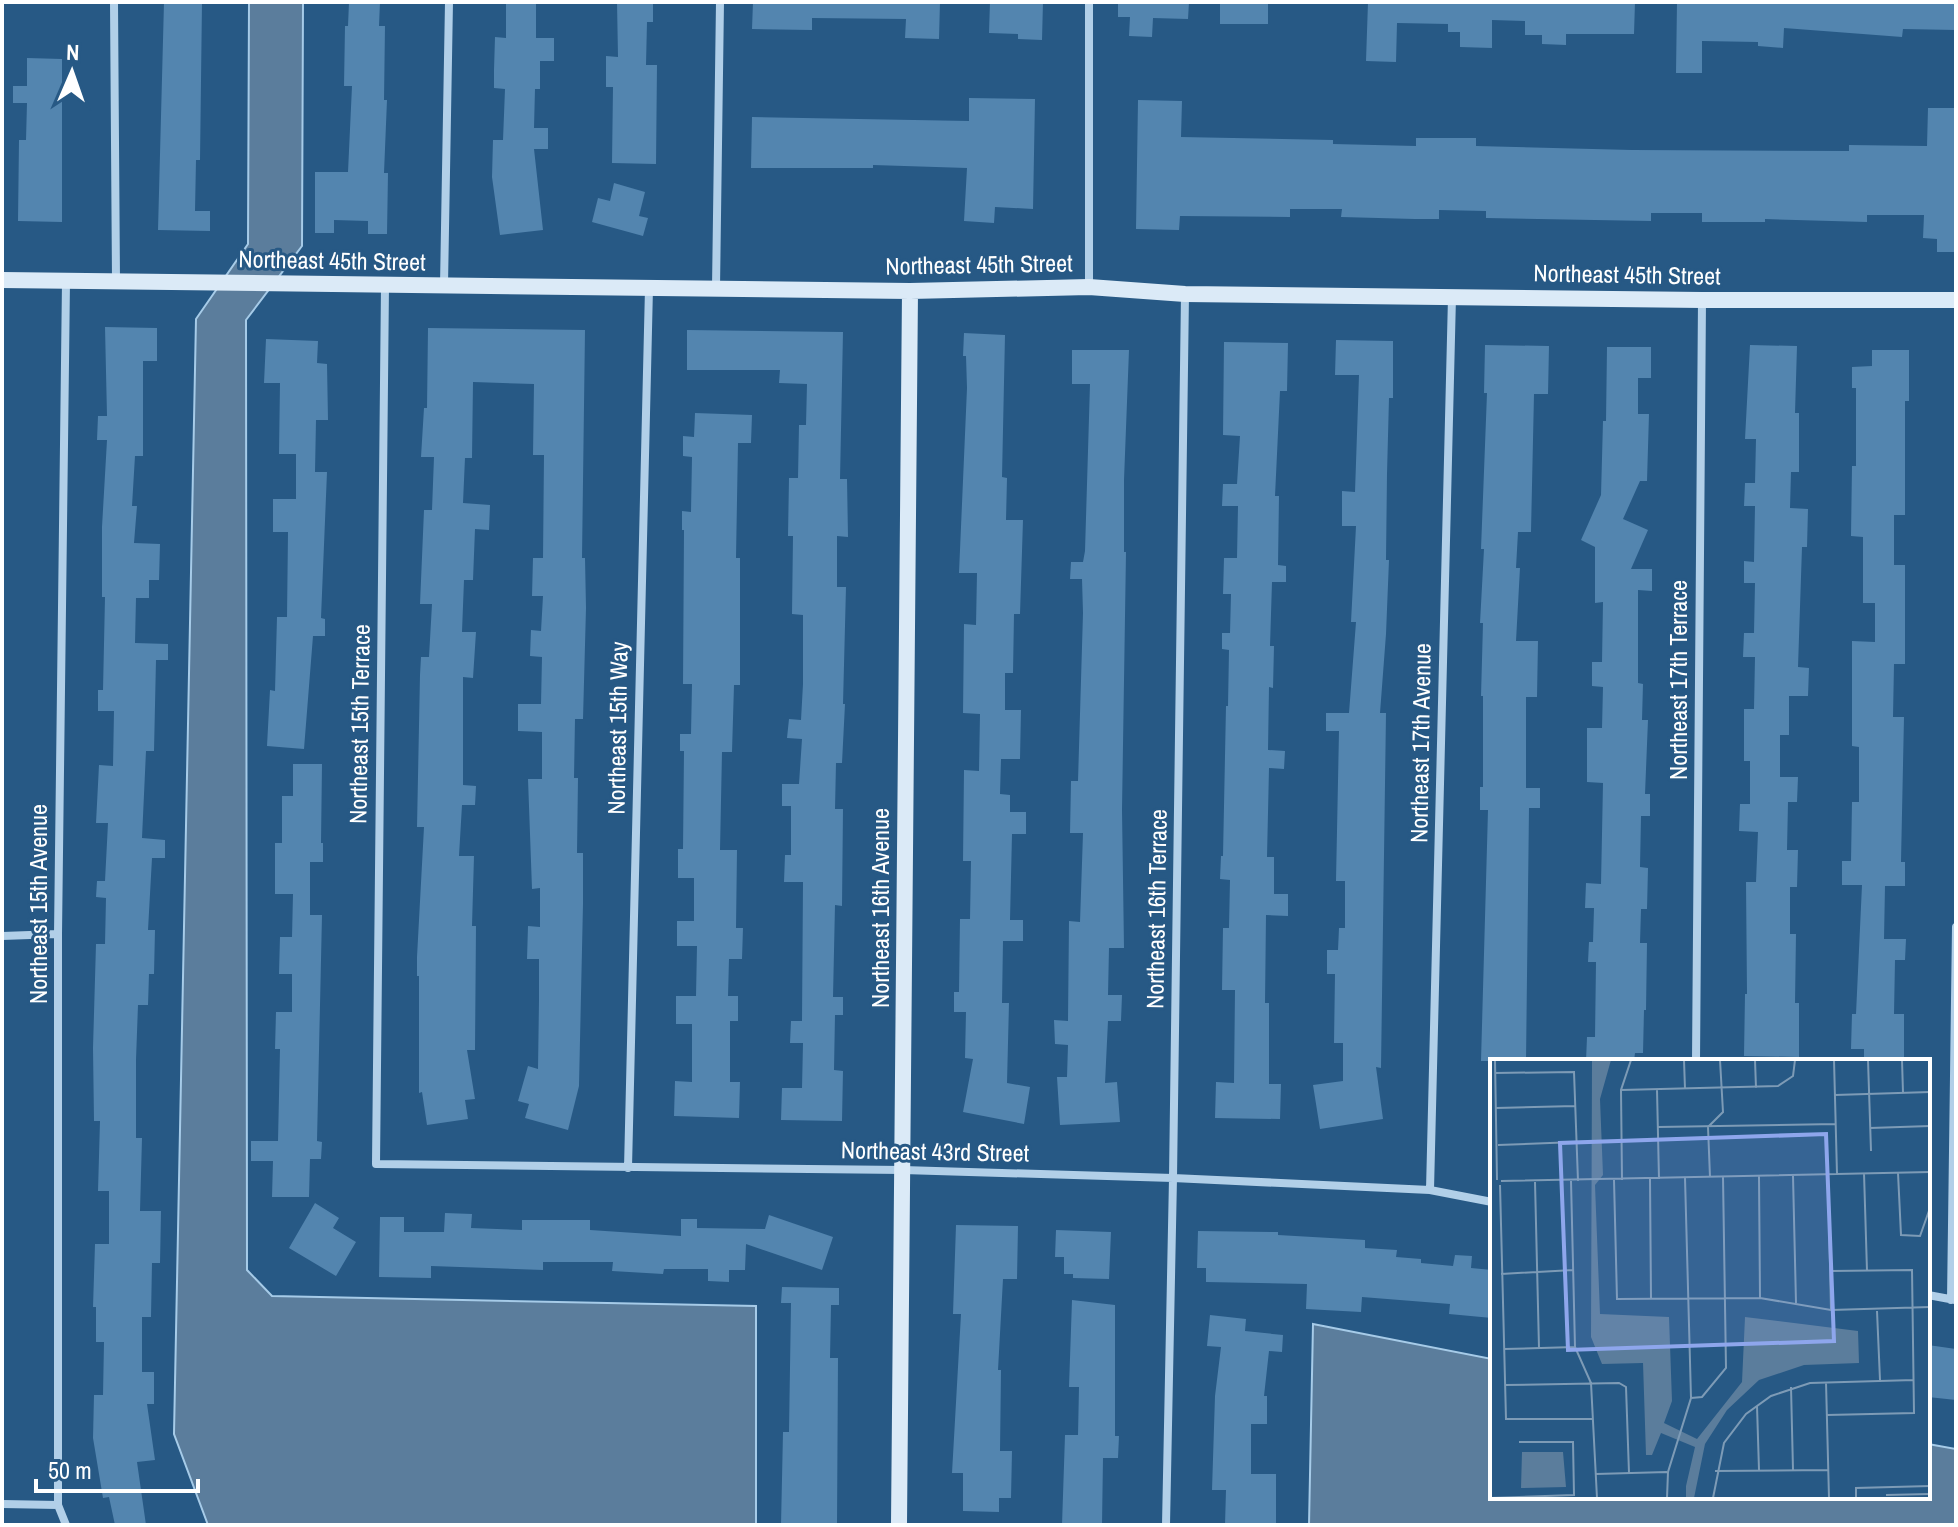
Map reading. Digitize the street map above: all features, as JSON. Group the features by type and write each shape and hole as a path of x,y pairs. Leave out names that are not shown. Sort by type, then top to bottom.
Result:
{"street":[{"path":"114,2 116,282"},
{"path":"444,286 449,2"},
{"path":"716,289 720,2"},
{"path":"1089,2 1089,287"},
{"name":"Northeast 45th Street","path":"2,280 910,291 1089,287 1185,294 1956,300"},
{"name":"Northeast 15th Avenue","path":"66,281 58,934 58,1505 66,1525"},
{"name":"Northeast 15th Terrace","path":"376,1164 385,285"},
{"name":"Northeast 15th Way","path":"628,1168 649,288"},
{"name":"Northeast 16th Avenue","path":"899,1525 910,291"},
{"name":"Northeast 16th Terrace","path":"1166,1525 1185,294"},
{"name":"Northeast 17th Avenue","path":"1430,1190 1452,297"},
{"name":"Northeast 17th Terrace","path":"1696,1059 1702,300"},
{"path":"1930,1295 1953,1300 1956,927"},
{"path":"2,936 58,934"},
{"name":"Northeast 43rd Street","path":"376,1164 903,1170 1173,1178 1430,1190 1490,1202"},
{"path":"2,1504 58,1505"}],"water":[{"path":"249,2 303,2 302,246 246,320 247,1270 272,1296 756,1306 756,1525 208,1525 174,1434 196,319 248,244"},
{"path":"1313,1324 1490,1359 1490,1499 1930,1499 1930,1444 1956,1449 1956,1525 1309,1525"}],"building":[{"path":"164,2 202,2 200,160 196,160 195,211 210,211 210,231 158,230"},
{"path":"349,2 380,2 379,26 385,26 384,100 387,100 384,173 388,173 387,234 368,234 368,221 334,220 334,233 315,233 315,172 348,172 352,86 344,86 345,26 348,26"},
{"path":"506,2 536,2 536,38 554,38 554,61 540,61 540,89 535,89 534,128 548,128 548,149 534,149 543,230 500,235 492,177 493,140 503,140 505,89 494,88 494,70 495,37 506,38"},
{"path":"617,2 653,2 653,22 647,22 646,65 657,65 656,164 612,163 613,87 606,87 606,56 618,57"},
{"path":"753,2 940,2 939,39 905,38 906,19 812,18 812,30 752,29"},
{"path":"990,2 1043,2 1042,40 1018,39 1018,34 989,33"},
{"path":"1118,2 1189,2 1188,19 1153,18 1152,37 1129,36 1130,17 1118,17"},
{"path":"1220,2 1268,2 1268,24 1220,24"},
{"path":"1368,2 1635,2 1634,34 1566,34 1566,45 1542,44 1542,35 1525,35 1525,21 1492,20 1492,48 1460,47 1460,32 1448,32 1448,24 1397,23 1396,62 1366,61"},
{"path":"1677,2 1956,2 1956,30 1903,29 1902,37 1784,28 1783,48 1758,46 1758,42 1702,41 1702,73 1676,73"},
{"path":"27,58 62,59 62,222 18,221 19,140 26,140 27,103 13,103 13,86 27,86"},
{"path":"969,98 1035,99 1033,209 995,207 994,223 964,221 967,168 873,165 873,168 751,168 752,117 969,121"},
{"path":"1138,100 1182,101 1181,137 1333,140 1333,144 1416,146 1416,138 1476,138 1476,146 1632,150 1849,151 1849,145 1927,146 1928,108 1956,108 1956,252 1937,252 1937,239 1923,238 1924,215 1867,215 1867,222 1765,219 1765,222 1702,222 1702,213 1651,213 1651,221 1486,218 1486,211 1439,210 1439,219 1415,219 1341,217 1342,209 1290,209 1290,217 1180,216 1179,230 1136,229"},
{"path":"614,183 645,192 639,216 648,218 643,236 592,222 598,198 610,201"},
{"path":"105,327 157,328 157,361 143,361 143,456 135,456 132,506 137,506 134,543 160,544 159,580 149,580 149,598 136,598 135,643 168,644 168,660 156,660 154,751 146,751 142,838 165,840 165,858 152,858 148,930 155,930 154,974 149,974 148,1005 138,1005 136,1060 136,1138 142,1138 140,1211 161,1211 160,1263 152,1263 151,1317 142,1317 142,1372 154,1372 154,1404 147,1404 155,1460 137,1462 146,1525 115,1525 109,1497 103,1498 93,1438 94,1395 103,1395 104,1342 96,1342 96,1307 93,1307 95,1244 109,1244 109,1191 98,1191 100,1121 94,1121 93,1048 96,944 105,944 106,898 96,897 97,881 105,881 108,823 96,823 99,765 113,766 114,711 98,711 98,690 103,690 105,597 102,597 102,527 107,440 97,440 98,416 107,416"},
{"path":"428,328 585,330 582,558 585,558 586,608 583,719 575,719 574,778 578,778 577,853 583,853 583,904 579,1086 568,1130 525,1118 529,1104 518,1101 528,1066 538,1069 539,959 527,959 528,926 540,927 540,888 532,889 528,779 542,779 542,732 518,731 518,704 541,704 542,657 530,656 531,630 541,631 543,596 532,596 533,558 543,558 544,455 533,455 534,384 473,382 472,458 465,458 463,503 490,505 489,530 475,529 473,580 464,580 462,632 476,632 473,678 463,677 463,785 476,786 475,805 462,805 459,856 474,856 475,1050 467,1050 475,1099 465,1100 468,1119 427,1125 422,1092 419,1093 417,957 424,827 417,827 420,675 421,657 429,657 432,604 420,604 424,510 432,510 434,457 421,457 424,408 427,408"},
{"path":"687,330 843,332 840,479 847,479 848,537 837,536 837,587 846,587 845,704 842,763 836,763 835,809 843,809 842,906 835,905 833,997 843,997 843,1015 835,1015 834,1070 843,1071 842,1121 781,1120 782,1088 802,1088 803,1043 790,1043 791,1021 802,1021 803,882 784,882 785,855 791,855 791,806 782,806 782,784 799,784 802,739 787,738 789,719 801,720 803,684 803,615 792,614 793,536 788,536 789,478 798,478 799,425 806,425 807,384 779,383 780,370 687,370"},
{"path":"964,333 1005,335 1002,477 1007,478 1006,520 1023,520 1020,614 1014,614 1013,673 1005,673 1005,710 1021,710 1020,759 1001,759 1000,794 1010,795 1010,812 1026,812 1026,834 1012,834 1010,920 1023,920 1023,941 1003,941 1002,1003 1009,1003 1007,1083 1030,1087 1024,1124 963,1112 973,1059 965,1058 966,1012 954,1012 954,992 959,992 960,919 970,919 971,861 963,861 964,770 979,771 980,714 963,713 964,624 976,625 977,573 959,573 967,388"},
{"path":"266,339 318,341 317,363 327,364 328,420 316,420 315,472 327,472 321,618 325,619 325,636 313,636 304,749 267,746 270,690 275,691 277,617 287,617 288,532 273,532 273,499 296,499 296,454 279,454 280,383 264,383"},
{"path":"1336,340 1393,341 1393,398 1389,398 1387,474 1386,560 1389,560 1380,713 1386,713 1381,1068 1376,1067 1383,1119 1320,1129 1313,1085 1343,1081 1343,1043 1334,1043 1335,974 1327,974 1327,950 1338,950 1339,928 1345,928 1345,881 1336,881 1339,731 1326,731 1326,713 1349,713 1356,622 1351,622 1356,526 1342,526 1342,491 1355,492 1359,375 1335,375"},
{"path":"1224,342 1288,343 1287,391 1280,391 1275,496 1279,496 1278,565 1286,566 1286,582 1272,582 1270,646 1274,646 1273,688 1269,687 1268,750 1285,751 1284,769 1269,768 1267,857 1274,857 1274,894 1288,894 1288,916 1266,915 1265,1003 1269,1003 1269,1084 1281,1084 1280,1119 1215,1118 1216,1082 1234,1083 1235,990 1222,990 1223,928 1229,928 1230,880 1220,879 1229,650 1222,649 1222,633 1230,633 1231,594 1223,594 1224,558 1237,558 1238,506 1222,506 1223,484 1237,484 1240,436 1223,435"},
{"path":"1485,345 1549,346 1548,394 1534,394 1531,532 1518,532 1516,568 1520,568 1516,641 1538,641 1537,697 1526,697 1526,788 1540,788 1540,808 1529,808 1526,1059 1490,1061 1481,1061 1488,810 1480,810 1483,696 1483,623 1480,623 1484,549 1481,549 1487,393 1484,393"},
{"path":"1750,345 1797,346 1795,413 1799,413 1799,472 1791,472 1790,508 1808,509 1807,547 1802,547 1798,667 1809,668 1808,696 1789,696 1789,735 1780,735 1780,777 1798,777 1797,802 1788,802 1787,850 1798,850 1797,887 1790,887 1790,934 1796,934 1795,1003 1799,1003 1799,1057 1744,1056 1746,882 1756,882 1758,832 1739,831 1740,804 1750,804 1750,761 1744,761 1744,709 1754,709 1755,657 1743,657 1744,633 1754,633 1755,583 1744,583 1744,561 1754,562 1755,506 1744,506 1745,483 1755,483 1756,439 1745,439"},
{"path":"1607,347 1651,347 1651,378 1638,378 1638,414 1649,414 1647,481 1640,481 1623,519 1648,530 1631,569 1652,569 1652,591 1638,590 1638,683 1643,684 1642,720 1648,720 1645,794 1650,794 1650,816 1641,816 1640,867 1648,868 1647,909 1641,909 1640,943 1647,943 1646,1010 1643,1053 1635,1053 1634,1059 1586,1059 1587,1037 1595,1037 1596,962 1588,962 1589,942 1593,942 1594,908 1585,908 1586,883 1601,884 1603,783 1587,782 1587,728 1602,728 1603,687 1592,686 1592,662 1602,662 1603,602 1595,603 1595,547 1581,540 1601,495 1603,421 1606,421"},
{"path":"1072,350 1129,350 1124,480 1124,948 1109,948 1108,995 1122,995 1121,1021 1108,1021 1105,1083 1117,1082 1120,1122 1060,1125 1057,1077 1067,1077 1068,1045 1055,1044 1054,1020 1068,1021 1069,921 1080,922 1083,833 1070,833 1071,781 1078,781 1083,613 1082,579 1070,579 1071,562 1083,562 1085,551 1090,384 1072,384"},
{"path":"1872,350 1909,350 1909,401 1905,401 1905,515 1894,515 1894,565 1905,565 1905,664 1894,664 1893,717 1904,717 1901,862 1905,862 1905,886 1885,886 1884,939 1906,939 1905,960 1895,960 1894,1014 1904,1014 1904,1059 1864,1059 1864,1049 1851,1049 1852,1014 1856,1014 1862,885 1842,885 1842,861 1851,861 1852,802 1859,802 1859,747 1852,746 1852,641 1875,642 1875,603 1863,603 1863,537 1851,536 1852,466 1856,466 1856,388 1852,388 1852,367 1872,366"},
{"path":"695,413 752,415 751,443 738,443 736,558 740,558 740,685 734,685 732,752 722,752 720,850 737,850 736,928 743,928 742,959 729,959 728,996 738,996 738,1021 730,1021 730,1082 740,1082 739,1118 674,1116 675,1081 692,1082 692,1024 676,1024 676,996 696,996 697,946 677,946 677,921 694,921 694,878 678,878 678,849 683,849 684,751 680,751 680,734 691,734 692,684 683,684 682,511 691,512 692,457 683,456 683,436 694,437"},
{"path":"293,764 322,764 323,862 310,862 310,915 322,915 317,1141 322,1142 321,1159 310,1159 309,1197 272,1197 273,1161 251,1161 251,1141 278,1141 280,1049 275,1049 276,1012 292,1012 292,974 279,974 280,937 292,937 293,894 275,894 275,843 282,843 282,796 293,796"},
{"path":"315,1203 339,1218 333,1228 356,1242 336,1276 289,1248"},
{"path":"445,1213 472,1214 471,1228 522,1230 522,1220 590,1220 590,1230 681,1236 681,1219 697,1219 697,1228 765,1229 769,1215 833,1237 822,1270 746,1244 745,1270 729,1270 729,1282 708,1281 708,1269 664,1269 663,1274 612,1271 613,1262 543,1262 543,1270 431,1266 431,1278 379,1277 380,1217 404,1217 404,1232 444,1232"},
{"path":"956,1225 1018,1226 1017,1279 1003,1279 998,1370 1001,1370 1000,1451 1012,1451 1011,1498 999,1498 999,1512 963,1511 963,1473 952,1473 961,1314 953,1314"},
{"path":"1056,1230 1111,1232 1109,1279 1073,1278 1073,1274 1064,1274 1064,1257 1055,1257"},
{"path":"1198,1231 1278,1232 1278,1235 1365,1240 1365,1248 1397,1250 1396,1257 1453,1266 1455,1255 1472,1256 1471,1268 1490,1270 1490,1318 1449,1314 1450,1304 1362,1297 1361,1312 1306,1309 1307,1284 1206,1282 1206,1268 1197,1268"},
{"path":"782,1287 839,1288 839,1305 831,1305 830,1358 838,1358 837,1525 781,1525 783,1432 789,1432 791,1303 781,1303"},
{"path":"1072,1300 1115,1305 1115,1436 1119,1436 1118,1458 1103,1458 1102,1525 1062,1525 1065,1435 1078,1435 1079,1387 1069,1387"},
{"path":"1210,1315 1246,1319 1245,1331 1283,1335 1282,1352 1269,1351 1264,1396 1267,1396 1267,1424 1251,1424 1251,1474 1276,1474 1276,1525 1225,1525 1226,1490 1212,1490 1215,1396 1221,1347 1207,1346"},
{"path":"1930,1345 1956,1349 1956,1400 1930,1397"}]}
